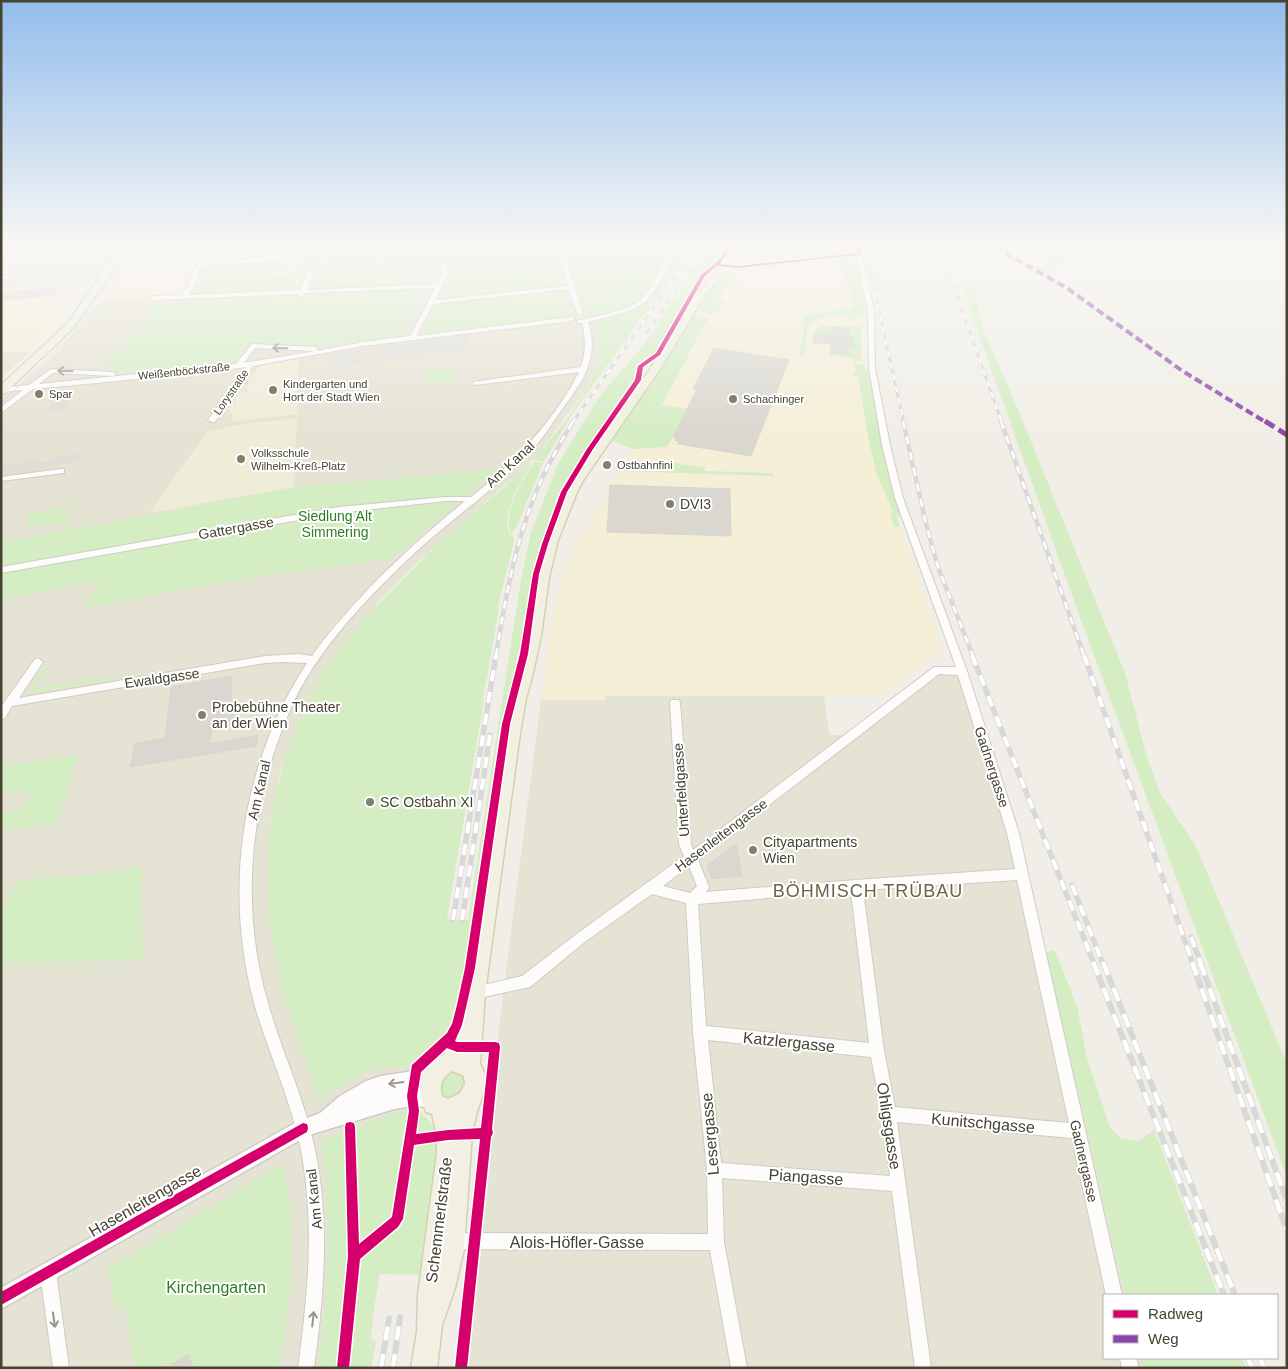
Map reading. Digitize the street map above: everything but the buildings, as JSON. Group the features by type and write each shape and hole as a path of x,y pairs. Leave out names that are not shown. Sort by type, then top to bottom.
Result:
{"main road":[{"path":"2,390 70,326 82,309"},
{"path":"461,1063 475,993 518,698 534,636 542,577 552,540 578,479 655,370 692,309"},
{"path":"461,1063 474,1072 476,1082 470,1099 463,1106 456,1109 436,1103 430,1082 433,1074 439,1068 461,1063"},
{"name":"Schemmerlstraße","path":"424,1368 429,1332 430,1295 446,1241 462,1133 470,1099"},
{"name":"Schemmerlstraße","path":"436,1103 448,1134 446,1241"}],"street":[{"path":"412,338 428,309"},
{"name":"Am Kanal","path":"306,1368 318,1266 318,1219 304,1128 260,1001 249,942 246,882 252,813 264,764 288,703 314,660 352,613 400,563 529,449 582,374 588,359 589,342 586,317 582,309"},
{"path":"238,366 253,346 328,350 572,319 626,309"},
{"name":"Gadnergasse","path":"870,309 872,368 886,444 900,498 962,671 1013,833 1114,1294"},
{"path":"572,319 574,315 586,317"},
{"name":"Weißenböckstraße","path":"2,390 238,366 328,350"},
{"name":"Lorystraße","path":"212,420 250,364"},
{"name":"Weißenböckstraße","path":"32,386 51,371 96,372 131,377"},
{"path":"88,381 96,372"},
{"path":"475,382 559,373 582,374"},
{"path":"1,411 32,386"},
{"path":"1,479 61,472"},
{"name":"Gattergasse","path":"1,570 339,510 445,499 472,499"},
{"name":"Ewaldgasse","path":"10,703 185,673 205,672 235,664 277,658 314,660"},
{"path":"1,715 38,662"},
{"name":"Hasenleitengasse","path":"475,993 525,982 582,937 690,859 937,670 962,671"},
{"name":"Unterfeldgasse","path":"675,703 685,844 690,859 700,875 703,887 692,899"},
{"path":"651,888 692,899 856,885 1021,874"},
{"name":"Ohligsgasse","path":"856,885 877,1051 889,1114 923,1368"},
{"name":"Lesergasse","path":"692,899 700,1032 714,1170 716,1242 739,1368"},
{"name":"Katzlergasse","path":"700,1032 877,1051"},
{"name":"Hasenleitengasse","path":"324,1119 342,1105 372,1089 395,1082 415,1081 433,1074"},
{"name":"Hasenleitengasse","path":"1,1299 304,1128 324,1119 347,1114 397,1098 412,1096 436,1103"},
{"name":"Kunitschgasse","path":"889,1114 1077,1131"},
{"name":"Piangasse","path":"714,1170 898,1184"},
{"name":"Alois-Höfler-Gasse","path":"446,1241 716,1242"},
{"path":"48,1272 61,1368"}],"shaded area":[{"path":"1,309 65,309 55,325 27,351 1,353"},
{"path":"95,309 585,309 586,311 601,314 604,319 597,326 600,348 598,367 586,389 536,457 418,562 380,601 344,644 319,680 306,705 280,771 271,820 268,852 269,904 278,969 303,1050 364,1074 388,1066 412,1068 416,1066 413,1143 354,1308 374,1308 371,1339 376,1342 371,1368 1,1368 1,398 43,366 65,345"},
{"path":"711,309 868,309 863,327 863,365 868,436 943,649 884,695 605,696 605,700 541,700 551,625 559,590 571,557 616,475 633,449 667,447 686,409 662,406"},
{"path":"467,335 470,350 337,366 324,354"},
{"path":"17,350 30,352 1,378 1,353"},
{"name":"Kindergarten und Hort der Stadt Wien","path":"299,359 297,414 231,422 233,415 229,409 241,392 247,392 248,382 259,366"},
{"path":"74,389 67,411 48,413 55,391"},
{"name":"Volksschule Wilhelm-Kreß-Platz","path":"297,418 294,487 149,513 207,432 237,425"},
{"path":"81,454 79,462 47,466 45,470 1,475 1,464 14,463 13,466 22,465 23,461 39,460 39,463 49,462 50,458"},
{"path":"937,670 962,671 1013,833 1034,935 1046,953 1125,1294 1103,1294 1103,1359 1139,1359 1142,1368 461,1368 504,987 541,700 605,700 605,696 824,696 829,735 852,735"}],"green space":[{"path":"152,309 413,309 400,337 312,346 249,344 235,362 228,365 124,371 103,370 138,333"},
{"path":"433,309 569,309 560,319 422,334"},
{"path":"585,309 624,309 614,313 596,314 588,312"},
{"path":"636,309 648,309 641,319 637,319 636,321 639,322 574,411 544,462 533,460 571,413 589,385 600,356 598,324 608,318"},
{"name":"SC Ostbahn XI","path":"668,309 682,309 657,351 640,365 637,380 593,440 560,490 562,492 545,538 535,574 522,652 506,714 478,902 462,996 454,1027 444,1043 419,1065 412,1068 384,1067 364,1074 320,1097 317,1094 282,987 269,913 270,837 275,800 284,763 296,727 312,693 341,648 360,624 435,548 532,462 513,498 508,517 510,535 513,536 514,541 498,606 447,919 468,920 521,580 531,533 558,464 600,396 644,344"},
{"path":"699,309 719,309 716,314 698,312"},
{"path":"846,309 865,309 866,313 858,314 856,320 849,319 849,317 832,316 816,319 811,322 807,325 810,328 806,332 805,356 799,356 804,332 803,318 807,315"},
{"path":"970,309 979,309 985,334 1015,402 1125,673 1146,754 1160,793 1196,846 1287,1064 1287,1177 1080,617"},
{"path":"693,316 705,317 707,320 662,405 687,409 667,447 633,449 610,440 690,318"},
{"path":"822,325 861,326 861,361 854,360 854,358 829,355 830,353 848,354 848,345 853,346 854,337 849,337 849,329 831,327 831,335 814,334 814,330"},
{"path":"854,364 865,365 864,370 869,370 880,437 900,516 897,517 900,527 894,527 890,513 893,511 877,475 858,376 853,375 853,372 856,372"},
{"path":"452,368 453,381 428,384 427,371"},
{"path":"534,462 543,463 517,526 511,534 509,516 511,507 519,487"},
{"path":"636,463 654,464 654,470 674,471 674,463 705,468 705,471 773,473 773,476 618,471 621,467 632,469"},
{"name":"Siedlung Alt Simmering","path":"496,470 392,559 260,576 82,608 102,580 1,600 1,563 5,542 296,487"},
{"path":"70,507 66,522 25,528 30,513"},
{"path":"54,661 35,688 117,674 117,678 34,693 30,688 47,664"},
{"path":"79,754 57,823 1,831 1,813 15,810 32,799 24,792 8,792 9,790 1,789 1,767"},
{"path":"141,866 143,961 1,962 1,911 19,880 105,874"},
{"path":"1052,950 1056,953 1077,1006 1087,1058 1110,1127 1120,1138 1138,1141 1154,1130 1218,1294 1125,1294 1046,953"},
{"path":"451,1070 464,1073 468,1087 448,1102 437,1092 437,1085"},
{"path":"418,1109 433,1125 436,1133 442,1139 426,1275 380,1274 368,1340 376,1342 371,1368 317,1368 324,1320 328,1250 325,1179 327,1178 321,1141 394,1113"},
{"name":"Kirchengarten","path":"283,1164 290,1204 291,1269 286,1329 279,1368 135,1368 124,1304 114,1307 108,1269"},
{"path":"1139,1359 1242,1359 1246,1368 1142,1368"}],"tram line":[{"path":"1,403 72,336 91,309"}],"railway":[{"path":"572,423 653,309"},
{"path":"643,338 663,309"},
{"path":"879,309 904,423"},
{"path":"962,309 1002,423"},
{"path":"496,656 514,560 528,513 547,468 573,421"},
{"path":"903,421 926,524 938,567 973,656"},
{"path":"1001,421 1084,656"},
{"path":"453,920 496,655"},
{"path":"972,655 1094,964"},
{"path":"1084,655 1193,964"},
{"path":"462,920 490,735"},
{"path":"1072,885 1103,964"},
{"path":"1191,937 1201,964"},
{"path":"1093,962 1224,1294"},
{"path":"1103,962 1235,1294"},
{"path":"1192,962 1287,1231"},
{"path":"1200,962 1287,1201"},
{"path":"393,1368 400,1317"},
{"path":"381,1368 389,1318"},
{"path":"1248,1359 1252,1368"},
{"path":"1260,1359 1264,1368"}],"marked path":[{"path":"1096,309 1181,370 1287,435"}],"cycle path":[{"path":"354,1256 397,1219 414,1111 412,1096 416,1069 451,1037 457,1025 470,968 506,724 524,654 536,574 545,544 564,492 590,449 638,380 641,366 658,354 684,309"},
{"path":"446,1042 457,1047 495,1047 461,1368"},
{"path":"343,1368 354,1256 350,1127"},
{"path":"1,1299 303,1128"},
{"path":"409,1140 448,1135 488,1133"}],"place":[{"name":"Kindergarten und Hort der Stadt Wien","path":"273,390"},
{"name":"Spar","path":"39,394"},
{"name":"Schachinger","path":"733,399"},
{"name":"Volksschule Wilhelm-Kreß-Platz","path":"241,459"},
{"name":"Ostbahnfini","path":"607,465"},
{"name":"DVI3","path":"670,504"},
{"name":"Probebühne Theater an der Wien","path":"202,715"},
{"name":"SC Ostbahn XI","path":"370,802"},
{"name":"Cityapartments Wien","path":"753,850"}],"district":[{"name":"BÖHMISCH TRÜBAU","path":"868,891"}]}
